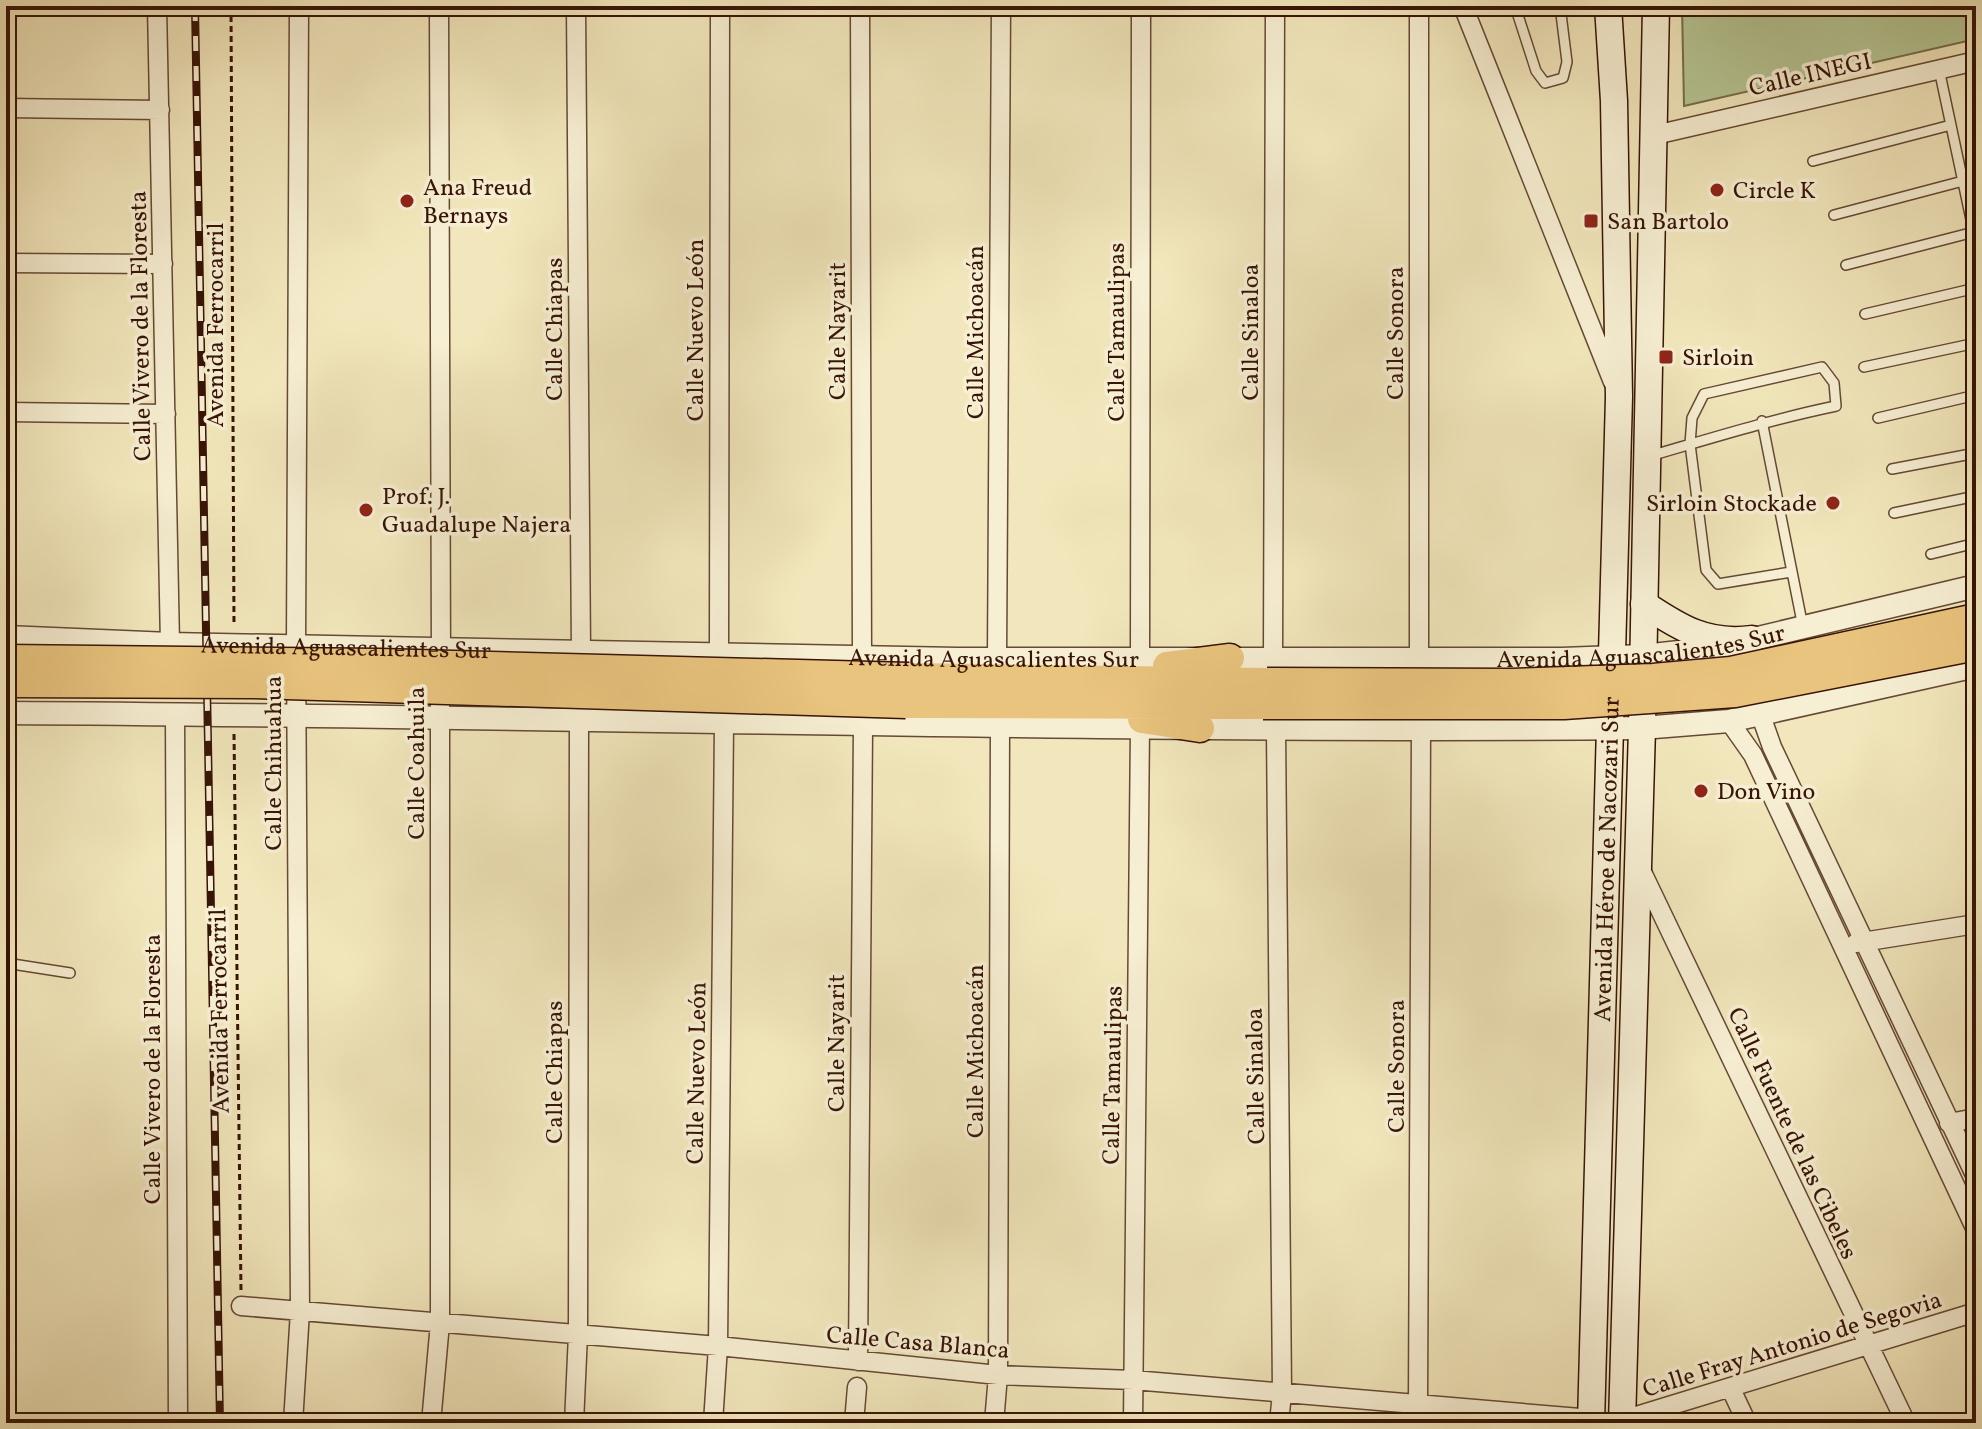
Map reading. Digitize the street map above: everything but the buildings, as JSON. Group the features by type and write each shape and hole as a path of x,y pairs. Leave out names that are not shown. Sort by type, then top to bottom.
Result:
{"main road":[{"name":"Avenida Héroe de Nacozari Sur","path":"1605,1422 1610,728 1619,397 1614,101 1608,6"},
{"name":"Avenida Héroe de Nacozari Sur","path":"1605,1422 1638,863 1656,6"},
{"path":"1644,604 1695,635 1723,641 1752,639"},
{"name":"Avenida Aguascalientes Sur","path":"1270,693 1653,678 1731,671 1976,618"},
{"name":"Avenida Aguascalientes Sur","path":"6,683 1270,693 1564,705 1735,693 1976,646"},
{"path":"1200,728 1161,720 1126,718 1099,693 1135,669 1184,666 1230,658"},
{"name":"Avenida Aguascalientes Sur","path":"6,659 380,663 908,690"}],"street":[{"name":"Calle Vivero de la Floresta","path":"157,6 170,644"},
{"name":"Calle Chihuahua","path":"293,1423 300,1311 296,646 299,6"},
{"name":"Calle Coahuila","path":"431,1423 440,1323 442,648 439,6"},
{"name":"Calle Chiapas","path":"576,6 581,652"},
{"name":"Calle Nuevo León","path":"719,654 720,6"},
{"name":"Calle Nayarit","path":"860,6 862,655"},
{"name":"Calle Michoacán","path":"997,658 1001,6"},
{"name":"Calle Tamaulipas","path":"1140,658 1141,6"},
{"name":"Calle Sinaloa","path":"1275,6 1270,693 1282,1393 1279,1423"},
{"name":"Calle Sonora","path":"1419,6 1419,659"},
{"path":"1463,6 1619,397"},
{"name":"Calle INEGI","path":"1655,135 1976,61"},
{"path":"6,108 160,110"},
{"path":"6,263 163,264"},
{"path":"6,412 166,414"},
{"name":"Avenida Aguascalientes Sur","path":"6,713 1200,728 1270,693 1419,659 1643,656 1716,648 1976,586"},
{"name":"Avenida Aguascalientes Sur","path":"6,637 170,644 581,652 1230,658 1270,693 1421,729 1642,728 1729,721 1976,666"},
{"path":"45,639 45,714"},
{"path":"1716,648 1701,658 1696,673 1700,697 1711,712 1729,721 1753,755 1976,1230"},
{"path":"1562,659 1588,671 1593,684 1592,708 1587,717 1571,728"},
{"path":"1760,713 1772,747 1976,1177"},
{"name":"Calle Vivero de la Floresta","path":"175,714 178,1423"},
{"name":"Calle Chiapas","path":"574,1423 578,1334 579,721"},
{"name":"Calle Nuevo León","path":"713,1423 718,1346 724,723"},
{"name":"Calle Nayarit","path":"858,1361 863,726"},
{"name":"Calle Michoacán","path":"994,1423 998,1375 1000,727"},
{"name":"Calle Tamaulipas","path":"1133,1423 1140,727"},
{"name":"Calle Sonora","path":"1418,1404 1421,729"},
{"name":"Calle Fuente de las Cibeles","path":"1638,863 1906,1423"},
{"path":"1841,945 1976,924"},
{"path":"1949,1123 1976,1118"},
{"name":"Calle Casa Blanca","path":"241,1306 718,1346 998,1375 1133,1380 1605,1422"},
{"name":"Calle Fray Antonio de Segovia","path":"1605,1422 1731,1389 1976,1312"},
{"path":"854,1423 857,1387"},
{"path":"1731,1389 1747,1423"}],"lane":[{"path":"1515,6 1536,71 1545,83 1563,78 1567,62 1560,6"},
{"path":"1939,69 1976,243"},
{"path":"1976,121 1976,131"},
{"path":"1813,161 1951,125"},
{"path":"1834,215 1963,181"},
{"path":"1846,265 1974,232"},
{"path":"1865,314 1976,288"},
{"path":"1864,367 1976,343"},
{"path":"1647,457 1690,444 1762,421 1836,406 1834,383 1822,367 1704,394 1692,418 1690,444 1706,570 1718,584 1791,572"},
{"path":"1878,418 1976,395"},
{"path":"1762,421 1803,627"},
{"path":"1892,469 1976,453"},
{"path":"1894,513 1976,496"},
{"path":"1931,554 1976,543"},
{"path":"6,963 70,973"}],"path":[{"name":"Avenida Ferrocarril","path":"231,6 234,645"},
{"name":"Avenida Ferrocarril","path":"233,715 241,1306"}],"green space":[{"path":"1682,6 1976,6 1976,39 1684,106"}],"railway":[{"path":"195,6 220,1423"}],"place":[{"name":"Circle K","path":"1717,190"},
{"name":"Ana Freud Bernays","path":"407,201"},
{"name":"San Bartolo","path":"1591,221"},
{"name":"Sirloin","path":"1666,357"},
{"name":"Sirloin Stockade","path":"1833,503"},
{"name":"Prof. J. Guadalupe Najera","path":"366,510"},
{"name":"Don Vino","path":"1701,791"}]}
